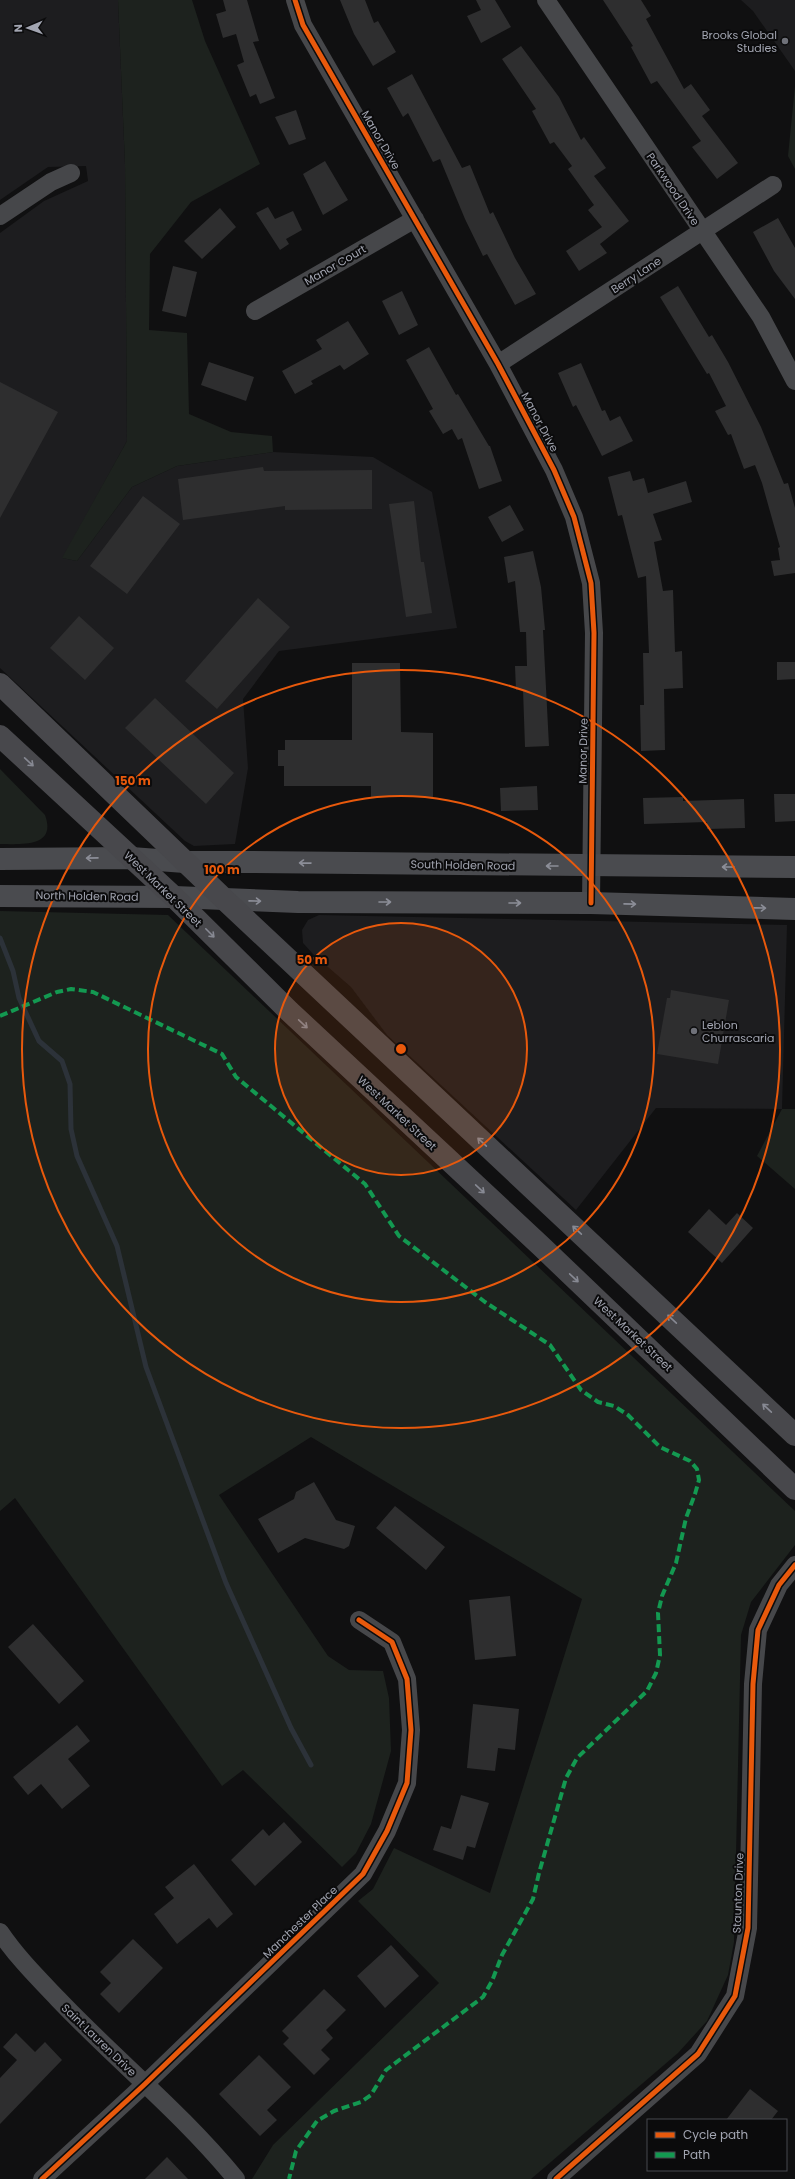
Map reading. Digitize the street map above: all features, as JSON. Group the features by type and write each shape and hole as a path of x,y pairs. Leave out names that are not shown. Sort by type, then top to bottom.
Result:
{"main road":[{"path":"0,684 225,900 795,1435"},
{"name":"West Market Street","path":"0,736 174,898 289,1011 553,1258 795,1489"},
{"name":"South Holden Road","path":"131,858 185,862 795,867"},
{"path":"0,859 131,858"},
{"name":"North Holden Road","path":"0,896 174,898"},
{"path":"174,898 225,900 591,903 795,908"}],"street":[{"name":"Manor Drive","path":"295,0 303,25 498,364 554,470 574,517 591,583 594,633 591,903"},
{"name":"Parkwood Drive","path":"546,0 761,317 795,381"},
{"path":"0,216 51,182 71,173"},
{"name":"Berry Lane","path":"498,364 773,185"},
{"name":"Manor Court","path":"256,311 415,219"},
{"name":"Staunton Drive","path":"556,2179 698,2054 735,1996 748,1928 754,1684 758,1630 779,1585 795,1565"},
{"name":"Manchester Place","path":"42,2179 146,2084 363,1874 387,1831 407,1783 411,1730 407,1680 392,1642 359,1620"},
{"name":"Saint Lauren Drive","path":"0,1932 16,1956 78,2020 146,2084 215,2154 236,2179"}],"shaded area":[{"path":"0,0 118,0 125,164 127,441 63,558 77,561 132,487 177,466 273,452 373,457 432,492 457,628 279,651 243,699 248,768 235,844 194,846 185,841 0,668 0,233 44,201 88,181 86,166 48,167 0,200"},
{"path":"118,0 192,0 205,41 260,164 191,202 150,254 149,330 187,333 189,414 231,432 272,436 273,452 177,466 132,487 77,561 62,558 127,441 125,164"},
{"name":"Brooks Global Studies","path":"741,0 795,0 795,71 753,11"},
{"path":"795,86 795,169 788,156"},
{"path":"0,769 45,815 47,826 46,833 42,839 27,844 0,844"},
{"path":"0,911 168,915 795,1511 795,1545 751,1602 741,1635 734,1942 728,1975 707,2021 678,2053 531,2179 252,2179 273,2145 439,1983 358,1901 373,1889 394,1848 490,1893 582,1599 311,1437 219,1495 328,1656 349,1670 383,1671 389,1698 391,1751 371,1824 356,1853 342,1867 243,1770 222,1786 15,1498 0,1511"},
{"path":"319,915 787,925 782,1109 656,1108 576,1210 387,1035 351,987 313,954 303,943 302,930 308,920"},
{"path":"782,1109 795,1109 795,1189 757,1156"}],"building":[{"path":"223,0 247,0 259,41 253,42 275,98 260,104 256,94 250,97 237,65 244,62 236,34 223,38 216,14 226,11"},
{"path":"340,0 365,0 374,23 378,21 396,52 373,66 354,34"},
{"path":"476,0 495,0 511,27 481,43 467,16 481,10"},
{"path":"603,0 641,0 651,16 646,19 684,89 691,84 710,110 702,116 738,163 717,179 692,147 701,141 657,81 651,84 631,47 633,46"},
{"path":"521,46 559,97 581,140 584,137 606,168 594,176 629,221 600,244 607,253 579,271 566,251 602,227 588,210 594,205 568,169 572,166 554,142 550,144 532,111 536,109 502,59"},
{"path":"412,74 462,168 470,165 490,214 493,212 515,258 536,294 515,305 487,254 483,256 465,219 440,159 433,162 408,113 403,117 387,88"},
{"path":"296,110 306,139 289,145 275,117"},
{"path":"325,161 348,200 323,215 303,174"},
{"path":"268,207 275,219 293,211 302,230 286,239 289,244 280,250 256,213"},
{"path":"220,208 236,227 202,259 184,241"},
{"path":"778,218 795,248 795,299 774,271 753,232"},
{"path":"173,266 197,272 186,317 162,311"},
{"path":"678,286 709,337 712,335 728,362 761,427 784,484 788,483 795,508 795,573 774,576 771,561 780,560 778,548 780,547 762,483 755,465 744,469 731,434 728,435 715,411 726,406 709,373 707,374 660,297"},
{"path":"402,291 418,325 399,335 382,301"},
{"path":"348,321 369,354 344,370 340,365 311,381 313,384 295,394 282,371 322,349 316,340"},
{"path":"429,347 456,395 458,394 490,446 502,481 479,489 462,438 458,440 452,429 443,434 429,411 433,409 406,360"},
{"path":"209,362 254,377 246,401 201,385"},
{"path":"581,363 602,411 605,410 610,421 620,416 633,441 602,456 576,405 573,407 558,373"},
{"path":"0,382 58,412 0,518"},
{"path":"263,467 264,471 372,470 372,509 285,510 285,506 183,520 178,479"},
{"path":"630,471 633,481 644,478 648,493 686,481 692,502 653,514 662,540 654,542 663,591 673,590 675,652 682,651 683,688 664,689 665,750 641,751 640,705 644,705 643,653 649,653 646,576 638,578 622,515 618,516 608,477"},
{"path":"143,496 180,524 127,594 90,566"},
{"path":"414,501 421,562 424,562 432,613 406,617 389,504"},
{"path":"510,505 524,530 502,542 488,517"},
{"path":"533,551 541,587 545,630 543,630 549,746 525,747 523,689 516,690 515,666 527,666 526,632 520,632 515,581 508,583 504,557"},
{"path":"258,598 290,627 217,709 185,681"},
{"path":"79,616 114,648 85,680 50,648"},
{"path":"777,662 795,662 795,679 777,680"},
{"path":"352,663 400,663 401,732 433,733 433,797 371,797 371,786 284,786 284,766 278,766 278,750 285,750 285,740 352,740"},
{"path":"155,698 234,773 206,804 125,728"},
{"path":"537,786 538,810 501,811 500,788"},
{"path":"774,794 795,794 795,821 775,822"},
{"path":"683,797 683,801 744,799 745,828 707,829 707,822 644,824 643,798"},
{"path":"671,990 729,1000 718,1064 657,1054 667,998 670,998"},
{"path":"709,1209 726,1225 737,1213 753,1228 722,1263 688,1232"},
{"path":"314,1482 336,1520 355,1526 349,1546 344,1549 305,1538 278,1553 258,1519 294,1499 296,1492"},
{"path":"395,1506 445,1547 426,1570 376,1528"},
{"path":"510,1596 516,1656 475,1660 469,1600"},
{"path":"33,1624 84,1681 59,1704 8,1647"},
{"path":"473,1704 519,1709 515,1750 498,1748 495,1771 467,1768"},
{"path":"77,1725 90,1741 68,1759 90,1786 62,1809 41,1784 28,1795 13,1777"},
{"path":"461,1795 489,1803 475,1848 467,1846 463,1860 433,1850 441,1826 451,1829"},
{"path":"284,1822 302,1842 255,1886 231,1860 263,1829 269,1836"},
{"path":"194,1864 233,1914 217,1928 209,1918 177,1944 154,1914 174,1898 165,1887"},
{"path":"133,1939 163,1968 119,2013 100,1994 111,1983 100,1972"},
{"path":"391,1945 419,1976 385,2008 357,1976"},
{"path":"324,1989 346,2010 326,2030 333,2038 321,2050 330,2059 314,2075 283,2044 289,2038 282,2031"},
{"path":"16,2033 35,2052 45,2042 62,2060 0,2124 0,2078 17,2060 3,2047"},
{"path":"259,2055 291,2087 267,2110 277,2120 260,2136 219,2094"},
{"path":"750,2089 778,2111 772,2119 727,2119"},
{"path":"167,2157 188,2179 145,2179"}],"waterway":[{"path":"0,938 13,971 19,998 39,1041 62,1061 70,1084 71,1129 77,1156 117,1246 146,1367 226,1583 291,1728 311,1765"}],"marked path":[{"path":"0,1016 57,992 71,989 93,992 222,1054 236,1077 365,1184 399,1236 485,1302 550,1345 581,1390 598,1402 614,1406 628,1415 660,1447 690,1461 697,1469 699,1480 686,1518 676,1563 662,1596 658,1613 660,1655 656,1673 647,1691 577,1758 566,1778 533,1899 502,1955 492,1981 483,1997 386,2070 371,2095 361,2102 334,2111 317,2121 296,2151 289,2179"}],"cycle path":[{"path":"295,0 303,25 498,364 554,470 574,517 591,583 594,633 591,903"},
{"path":"556,2179 698,2054 735,1996 748,1928 753,1684 758,1630 779,1585 795,1565"},
{"path":"42,2179 145,2084 363,1874 387,1831 407,1783 411,1730 407,1679 392,1642 359,1620"}],"place":[{"name":"Brooks Global Studies","path":"785,41"},
{"name":"Leblon Churrascaria","path":"694,1031"}]}
